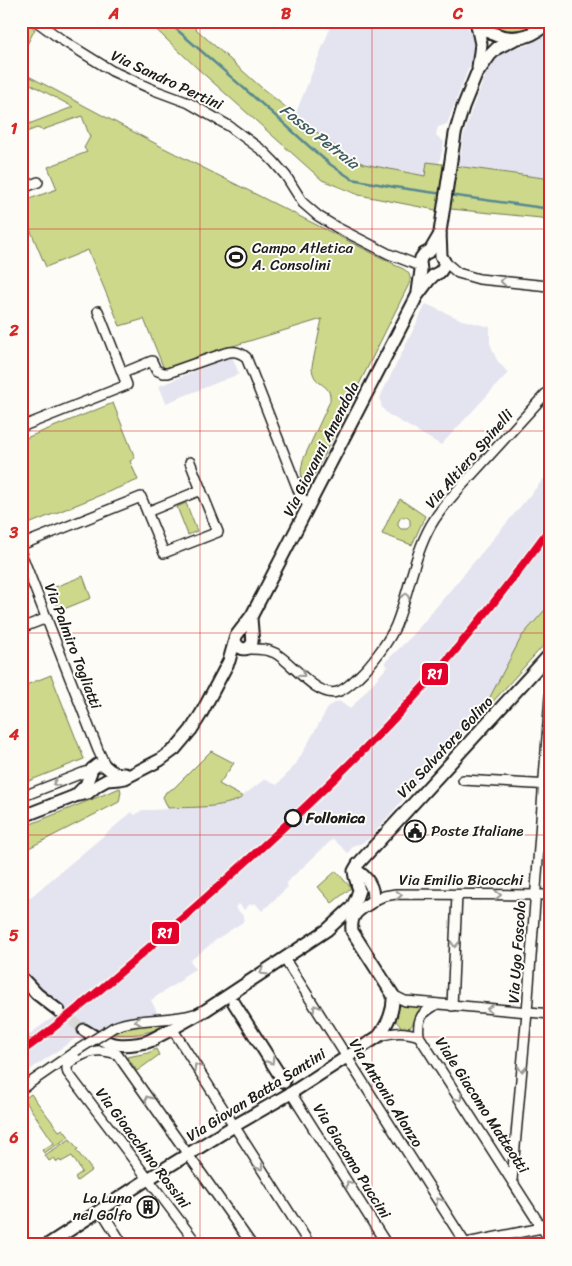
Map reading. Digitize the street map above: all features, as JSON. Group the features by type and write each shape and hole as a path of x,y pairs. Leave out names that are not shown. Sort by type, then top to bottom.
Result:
{"main road":[{"path":"477,21 486,30 498,36 517,38 533,33 547,24"}],"street":[{"name":"Via Sandro Pertini","path":"36,21 62,40 112,71 189,103 229,126 263,151 274,162 303,202 318,216 364,242 421,268"},
{"name":"Via Giovanni Amendola","path":"21,797 92,771 100,764 105,775 130,774 160,760 175,749 186,737 201,714 229,661 236,637 252,616 417,296 434,275 438,274 442,269 443,258 440,232 455,134 480,60 482,44 477,21"},
{"name":"Via Giovanni Amendola","path":"476,75 493,52 517,38"},
{"path":"21,189 38,182"},
{"name":"Via Giovanni Amendola","path":"417,296 421,258 440,232"},
{"path":"399,259 414,257 427,252 436,252 458,273 479,279 551,287"},
{"path":"421,268 428,274 434,275"},
{"path":"21,428 127,385 98,311"},
{"path":"122,373 152,361 156,370 168,373 225,353 234,351 242,354 246,357 300,497 309,505"},
{"name":"Via Altiero Spinelli","path":"244,649 261,649 274,653 325,691 331,693 343,690 364,671 396,627 419,553 436,517 551,388"},
{"path":"21,545 141,497 164,553 218,532 190,462"},
{"path":"147,512 201,490"},
{"name":"Via Palmiro Togliatti","path":"21,553 98,750 105,775"},
{"name":"Via Giovanni Amendola","path":"229,661 252,644 252,616"},
{"path":"21,628 47,618"},
{"path":"244,649 239,647 236,637 245,631 252,636"},
{"name":"Via Salvatore Golino","path":"359,868 551,653"},
{"name":"Via Ugo Foscolo","path":"512,1180 535,896 547,785 550,696"},
{"path":"75,796 86,785 98,750"},
{"path":"92,771 94,781 105,775"},
{"path":"21,817 75,796 88,793 105,775"},
{"path":"463,780 547,785"},
{"path":"147,1042 206,1010 327,930 352,907 359,893 355,877 359,868"},
{"path":"352,931 352,920 356,912 372,901 373,891 359,868"},
{"path":"359,893 365,900 372,901"},
{"name":"Via Emilio Bicocchi","path":"372,901 396,894 551,895"},
{"path":"452,1006 458,895"},
{"path":"327,930 344,926 352,931 393,995 394,1003 391,1016 378,1036"},
{"name":"Via Antonio Alonzo","path":"284,958 347,1056 460,1244"},
{"path":"21,977 37,994 58,1011"},
{"path":"234,1003 234,996 241,986"},
{"path":"393,995 405,1001 551,1014"},
{"path":"220,1001 228,1000 234,1003 284,1082 291,1085 307,1082"},
{"path":"378,1036 407,1032 419,1036 421,1016 425,1011 437,1004"},
{"path":"21,1089 114,1027 131,1022 183,1016 206,1010"},
{"path":"84,1030 110,1044 127,1045 147,1042 175,1032 192,1022 206,1010"},
{"path":"175,1032 310,1245"},
{"name":"Via Giovan Batta Santini","path":"51,1244 148,1179 291,1093 378,1036"},
{"name":"Viale Giacomo Matteotti","path":"419,1036 551,1242"},
{"name":"Via Gioacchino Rossini","path":"188,1155 116,1054 103,1050 88,1052 69,1064 67,1068 70,1075 198,1245"},
{"path":"265,1107 279,1097 284,1087 284,1082"},
{"name":"Via Giacomo Puccini","path":"291,1093 387,1245"},
{"path":"188,1155 252,1245"},
{"path":"101,1210 123,1245"},
{"path":"460,1244 542,1228"}],"shaded area":[{"path":"333,21 464,21 473,37 474,54 447,124 438,127 436,135 444,142 439,164 427,162 425,176 364,164 348,156 295,115"},
{"path":"551,33 551,179 459,166 463,138 472,109 489,67 497,57 508,49 528,45"},
{"path":"426,304 462,320 490,327 490,343 493,351 497,360 508,373 441,445 389,415 382,408 380,399"},
{"path":"232,356 239,374 166,403 159,386"},
{"path":"551,470 551,603 522,636 480,716 417,783 369,839 354,845 348,853 333,839 286,883 288,887 262,911 255,903 250,904 244,910 239,904 235,907 244,917 243,922 217,939 190,961 195,969 151,1000 158,1014 119,1020 99,1032 88,1025 81,1035 87,1040 76,1038 21,1076 21,1040 55,1016 63,1005 47,995 21,965 21,905 132,812 135,815 142,810 213,806 236,801 265,779 277,785 296,764 329,706 339,701 350,709 388,666 384,663 412,636"}],"green space":[{"path":"147,21 187,21 263,89 347,156 364,164 425,176 427,162 551,179 551,219 451,209 436,210 359,195 322,180"},
{"path":"488,21 538,21 526,28 513,30 500,28"},
{"path":"28,24 35,29 21,56 21,36"},
{"name":"Campo Atletica A. Consolini","path":"21,72 162,147 394,264 408,273 410,282 308,485 305,486 302,479 303,460 330,401 328,390 315,378 312,366 322,319 164,369 144,319 120,326 88,250 46,267 21,208 21,202 57,189 48,167 87,152 84,148 90,137 82,116 42,130 37,128 21,134 21,127 73,107 21,79"},
{"path":"113,403 135,458 130,461 138,480 26,525 21,514 21,440"},
{"path":"400,499 425,516 412,545 382,534","holes":["401,517 407,517 410,520 410,526 407,529 401,529 398,526 398,522"]},
{"path":"186,503 197,531 188,535 177,507"},
{"path":"83,576 91,598 59,611 50,589"},
{"path":"551,603 551,637 480,716 522,636"},
{"path":"51,675 84,759 21,784 21,687"},
{"path":"211,751 234,763 219,784 243,797 226,804 168,808 163,797 166,792 174,788"},
{"path":"120,788 119,802 21,852 21,828"},
{"path":"336,871 351,888 332,903 318,887"},
{"path":"401,1005 423,1007 417,1012 412,1025 407,1028 401,1027 396,1020 396,1012"},
{"path":"161,1022 164,1027 151,1031 132,1035 112,1034 129,1026"},
{"path":"156,1049 159,1055 137,1071 127,1057 148,1053"},
{"path":"31,1094 59,1131 63,1129 69,1137 44,1153 42,1150 54,1143 24,1099"},
{"path":"70,1139 92,1170 77,1181 75,1177 82,1172 72,1156 57,1162 54,1158 49,1161 45,1155"},
{"path":"534,1238 538,1245 500,1245"}],"waterway":[{"name":"Fosso Petraia","path":"167,21 311,148 352,179 443,194"},
{"name":"Fosso Petraia","path":"449,195 551,209"}],"tunnel":[{"path":"59,1011 84,1030"}],"transit line":[{"name":"R1","path":"21,1052 84,1003 184,917 278,833 339,775 398,715 443,665 551,527"}],"place":[{"name":"Campo Atletica A. Consolini","path":"236,257"},
{"name":"Follonica","path":"293,818"},
{"name":"Poste Italiane","path":"415,831"},
{"name":"La Luna nel Golfo","path":"148,1207"}]}
